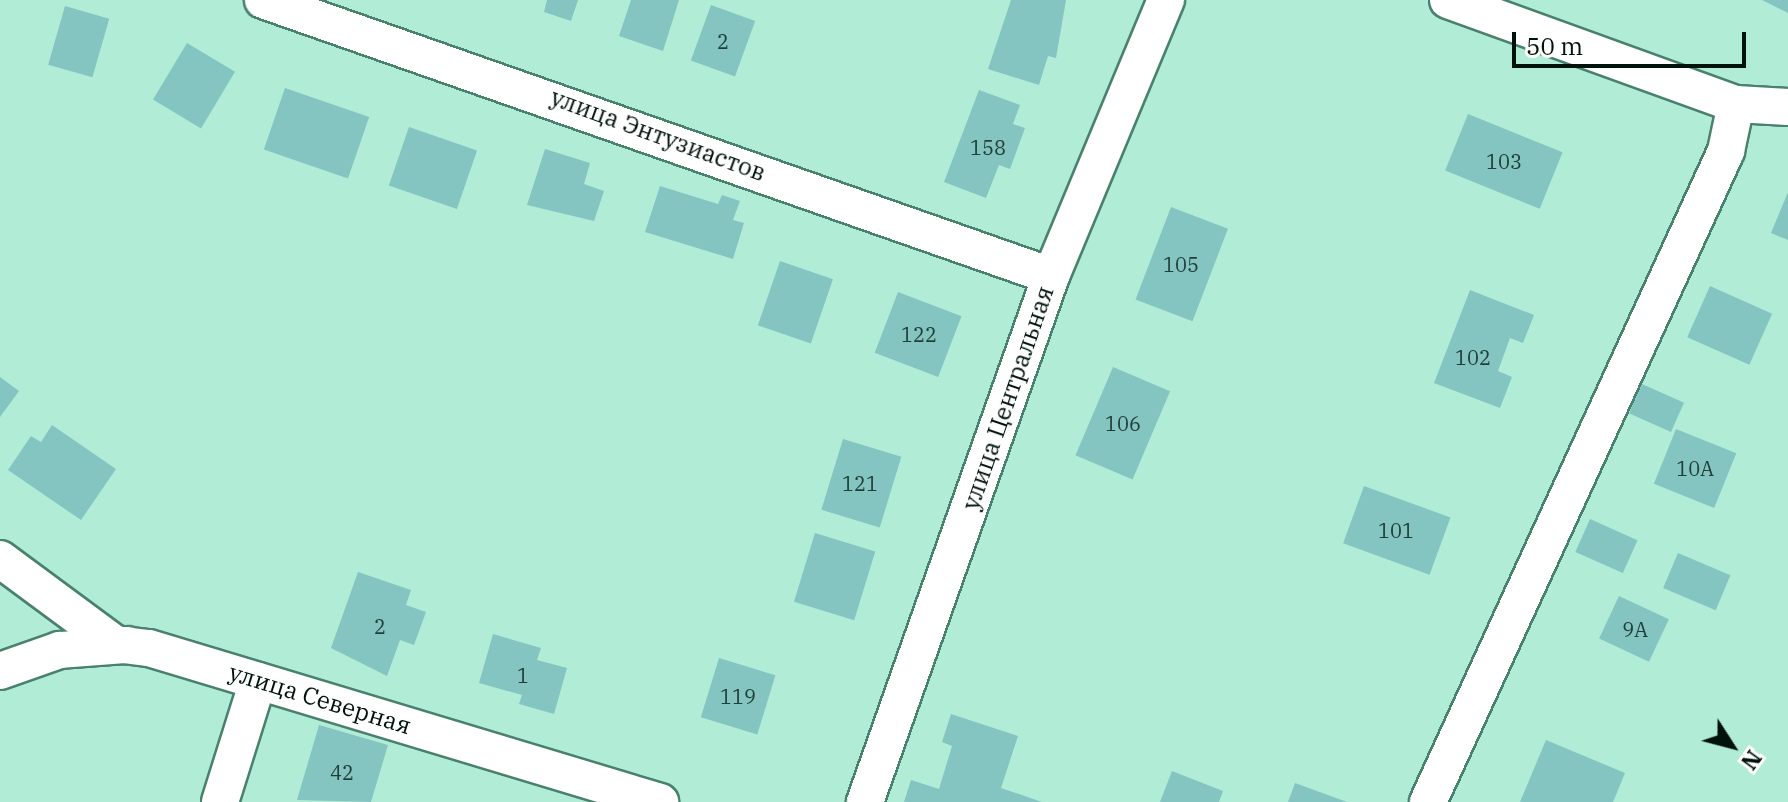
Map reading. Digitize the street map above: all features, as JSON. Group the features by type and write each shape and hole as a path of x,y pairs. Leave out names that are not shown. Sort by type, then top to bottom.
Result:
{"street":[{"name":"улица Энтузиастов","path":"263,0 1051,276"},
{"name":"улица Центральная","path":"865,802 1051,276 1166,0"},
{"path":"1448,0 1736,104 1788,107"},
{"path":"1428,802 1726,151 1736,104"},
{"name":"улица Северная","path":"0,559 115,644 253,679 659,802"},
{"path":"0,671 60,650 115,644"},
{"path":"220,802 253,679"}],"building":[{"path":"547,0 578,0 571,21 544,12"},
{"path":"631,0 679,0 663,51 619,36"},
{"path":"1011,0 1066,0 1056,58 1048,56 1039,85 988,69"},
{"path":"1762,0 1788,0 1788,13"},
{"path":"711,5 755,21 735,77 691,60"},
{"path":"65,6 109,19 92,77 48,65"},
{"path":"187,43 235,72 201,128 153,100"},
{"path":"285,88 369,117 348,178 264,149"},
{"path":"979,90 1020,105 1013,124 1025,128 1010,169 999,165 986,198 944,182"},
{"path":"1468,114 1563,152 1540,209 1445,171"},
{"path":"409,127 477,150 457,209 389,186"},
{"path":"545,149 590,163 584,184 604,191 594,221 527,205"},
{"path":"660,186 718,204 722,195 740,201 733,220 744,223 733,259 645,232"},
{"path":"1788,192 1788,240 1771,233"},
{"path":"1171,207 1228,229 1192,321 1136,299"},
{"path":"780,261 833,279 811,344 758,325"},
{"path":"1710,286 1772,314 1749,365 1687,337"},
{"path":"1470,290 1534,315 1523,343 1510,338 1498,371 1512,377 1500,408 1434,383"},
{"path":"898,292 961,316 938,377 875,353"},
{"path":"1113,367 1170,391 1133,480 1075,455"},
{"path":"0,377 19,391 0,417"},
{"path":"1642,384 1684,403 1671,432 1629,413"},
{"path":"52,425 116,469 81,520 8,470 31,436 41,442"},
{"path":"1676,429 1736,453 1714,508 1654,484"},
{"path":"843,439 901,457 880,528 821,510"},
{"path":"1364,486 1450,517 1430,575 1343,543"},
{"path":"1590,519 1638,540 1623,573 1575,552"},
{"path":"815,533 875,551 854,620 794,602"},
{"path":"1678,553 1730,575 1716,610 1663,588"},
{"path":"358,572 411,590 406,605 426,612 414,645 400,640 387,676 331,648"},
{"path":"1619,596 1669,619 1649,662 1599,639"},
{"path":"493,634 541,648 537,660 567,668 554,714 519,704 522,695 479,683"},
{"path":"719,658 775,675 757,735 701,717"},
{"path":"951,714 1018,736 1001,788 1042,802 904,802 911,780 939,789 952,746 942,742"},
{"path":"319,725 388,745 371,802 297,800"},
{"path":"1546,740 1625,773 1613,802 1520,802"},
{"path":"1172,771 1223,791 1219,802 1160,802"},
{"path":"1295,783 1347,802 1288,802"}]}
